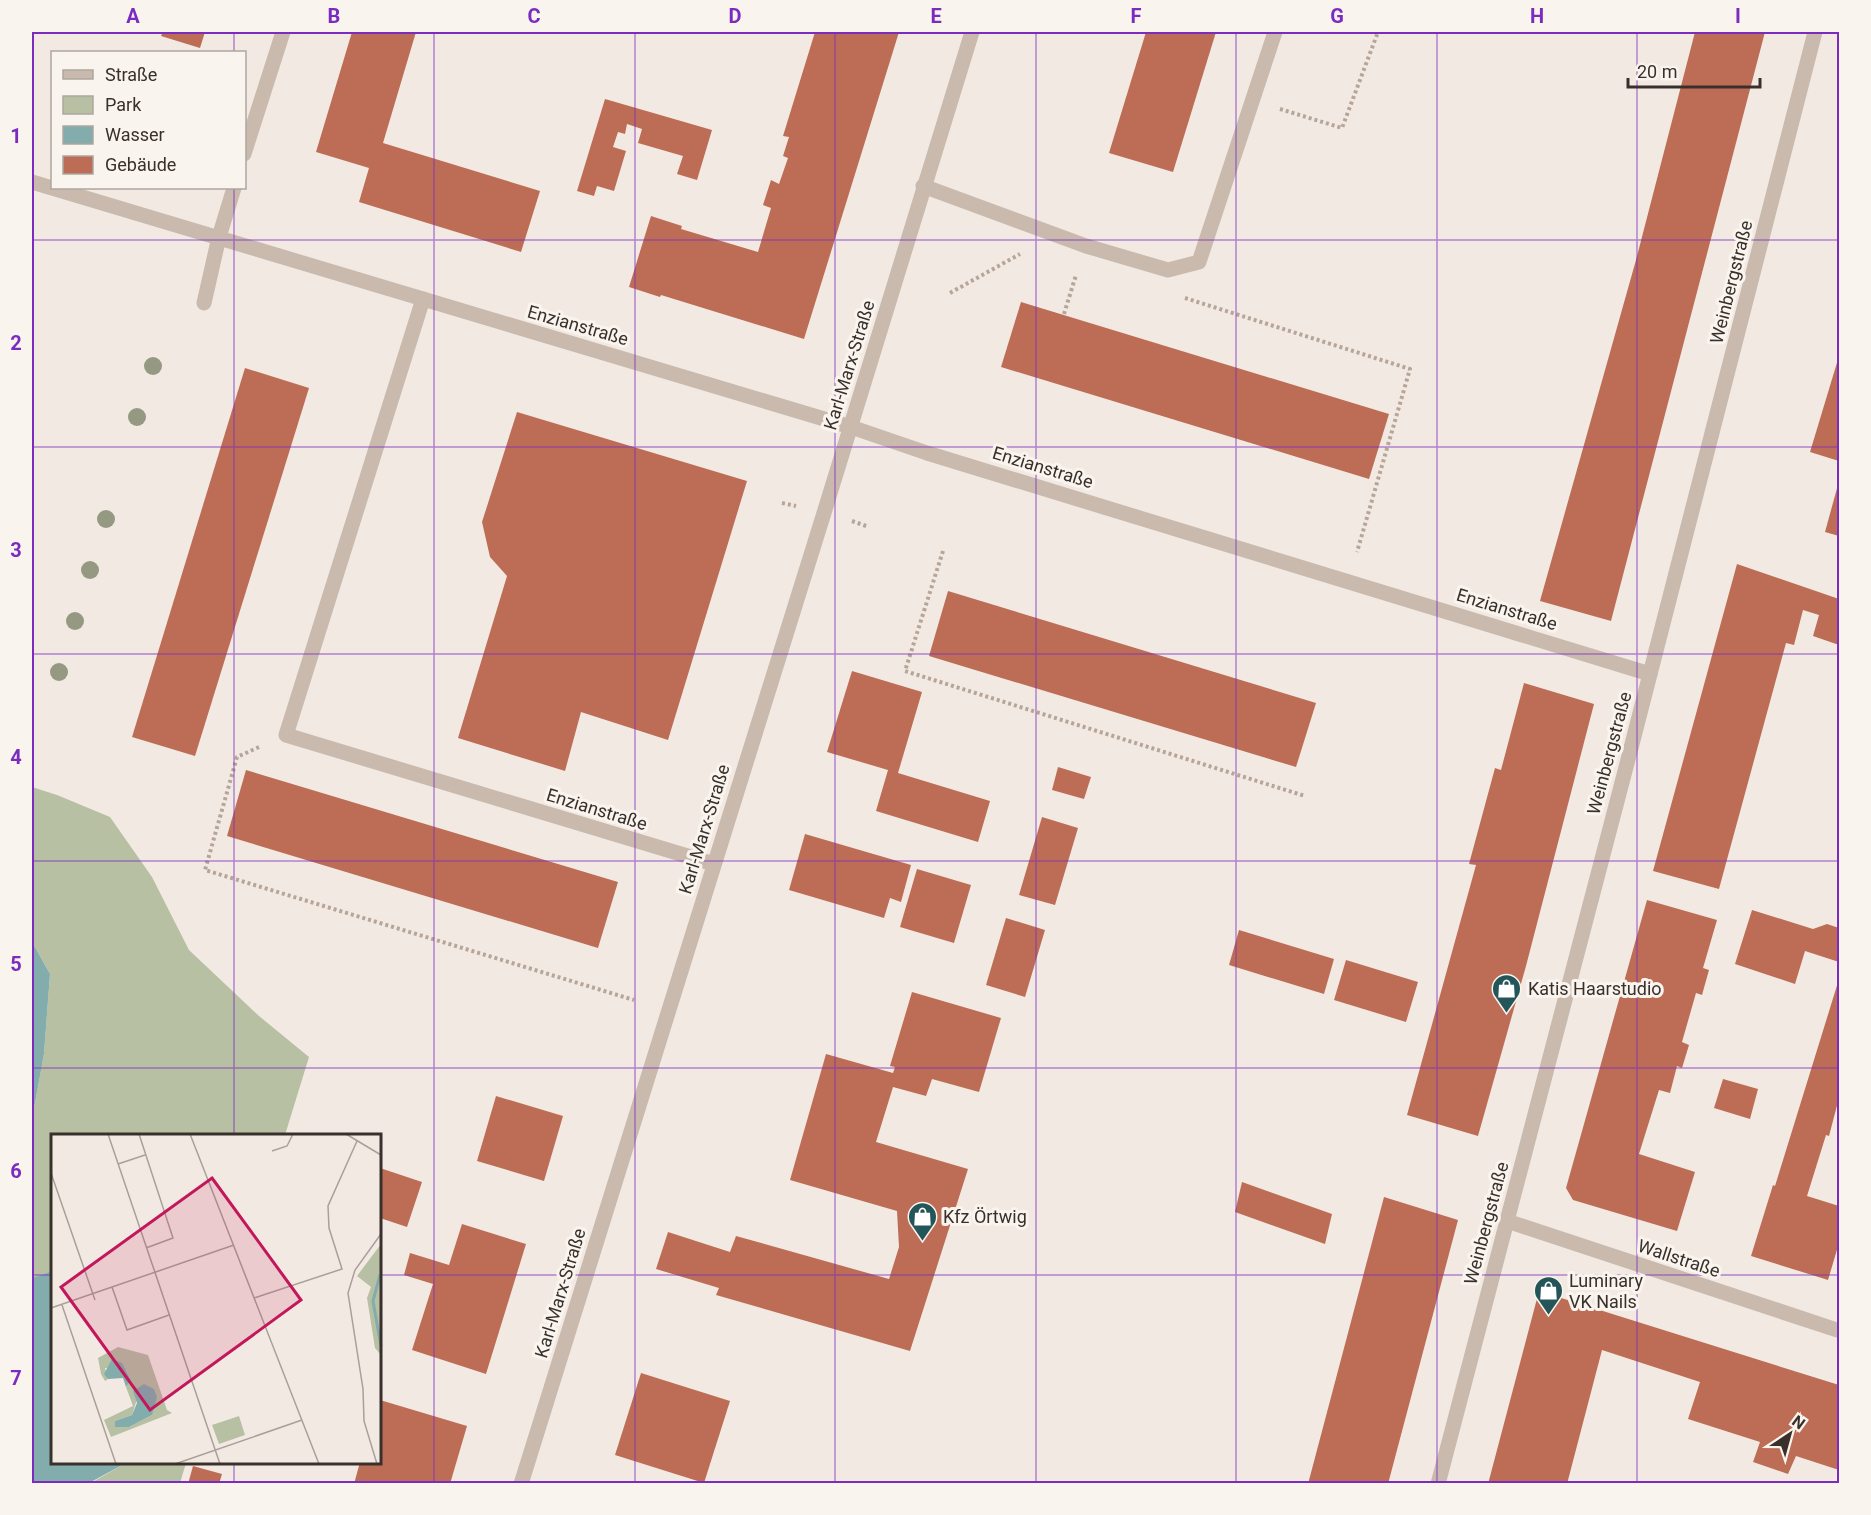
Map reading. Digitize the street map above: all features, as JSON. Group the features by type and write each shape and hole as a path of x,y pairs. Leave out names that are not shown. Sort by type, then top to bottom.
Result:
{"street":[{"path":"246,148 283,32"},
{"name":"Karl-Marx-Straße","path":"521,1484 972,32"},
{"path":"923,186 1086,246 1168,270 1199,262 1275,32"},
{"name":"Weinbergstraße","path":"1438,1484 1815,32"},
{"name":"Enzianstraße","path":"32,182 51,188"},
{"name":"Enzianstraße","path":"56,189 851,426 927,453 1650,674"},
{"path":"204,303 219,237 234,189"},
{"path":"286,735 423,300"},
{"name":"Enzianstraße","path":"286,735 714,864"},
{"name":"Wallstraße","path":"1507,1221 1839,1331"}],"path":[{"path":"1253,101 1342,128 1378,32"},
{"path":"1064,314 1086,246"},
{"path":"950,293 1028,249"},
{"path":"1182,297 1410,369 1354,559"},
{"path":"943,551 905,671 1305,796"},
{"path":"286,735 237,757 205,870 634,1000"}],"green space":[{"path":"32,787 110,817 152,877 189,950 259,1016 309,1057 285,1134 51,1134 51,1271 32,1278 32,1119 44,1054 50,974 32,942"},
{"path":"124,1464 186,1464 180,1483 89,1484"}],"water":[{"path":"32,942 50,974 44,1054 32,1119"},
{"path":"51,1271 51,1464 124,1464 89,1483 32,1483 32,1278"}],"building":[{"path":"163,32 205,32 200,48 161,36"},
{"path":"352,32 416,32 383,143 540,191 521,252 359,202 369,168 316,152"},
{"path":"815,32 899,32 804,339 629,287 651,216 682,226 681,229 758,252 771,208 763,205 771,180 779,184 788,158 783,156 789,137 783,136"},
{"path":"1146,32 1216,32 1173,172 1109,153"},
{"path":"1695,32 1765,32 1611,621 1540,601 1636,260"},
{"path":"605,99 712,130 697,180 677,174 683,156 638,143 642,129 627,124 625,134 618,132 613,147 626,151 614,191 597,186 594,196 577,191"},
{"path":"1021,302 1389,414 1369,479 1001,367"},
{"path":"1839,356 1839,461 1810,452"},
{"path":"245,368 309,388 195,756 132,737"},
{"path":"517,412 747,481 668,740 581,712 565,771 458,738 507,576 490,557 482,522"},
{"path":"1839,481 1839,536 1825,532"},
{"path":"1737,564 1839,599 1839,645 1813,636 1819,615 1803,610 1794,645 1786,643 1719,889 1653,871"},
{"path":"948,591 1316,703 1296,767 929,656"},
{"path":"852,671 922,692 898,773 990,801 978,842 876,811 888,770 827,752"},
{"path":"1524,683 1594,704 1526,966 1478,1136 1407,1115 1476,865 1469,864 1495,768 1501,770"},
{"path":"1058,767 1091,777 1084,799 1052,790"},
{"path":"246,770 618,882 598,948 227,836"},
{"path":"1042,817 1078,828 1055,905 1019,895"},
{"path":"805,834 911,865 901,902 890,898 884,918 789,890"},
{"path":"917,869 971,885 954,943 900,927"},
{"path":"1647,900 1717,920 1703,968 1709,970 1702,995 1696,993 1682,1042 1689,1045 1682,1068 1677,1066 1670,1093 1659,1090 1639,1154 1695,1172 1677,1231 1573,1200 1566,1188"},
{"path":"1752,910 1813,929 1827,924 1839,928 1839,962 1805,951 1795,984 1735,964"},
{"path":"1006,918 1045,930 1025,997 986,985"},
{"path":"1239,930 1334,959 1324,994 1229,965"},
{"path":"1346,960 1418,982 1406,1022 1334,1000"},
{"path":"1839,979 1839,1098 1829,1136 1826,1135 1807,1196 1839,1206 1839,1243 1828,1280 1751,1256"},
{"name":"Kfz Örtwig","path":"912,992 1001,1018 979,1092 932,1079 926,1096 893,1087 876,1142 968,1169 910,1351 716,1295 719,1288 656,1269 668,1232 730,1252 736,1236 889,1279 899,1247 897,1211 790,1180 826,1054 893,1073 895,1067 890,1066"},
{"path":"1723,1079 1758,1089 1750,1119 1714,1108"},
{"path":"496,1096 563,1116 544,1181 477,1161"},
{"path":"381,1168 422,1182 407,1227 381,1218"},
{"path":"1242,1182 1332,1214 1325,1244 1235,1212"},
{"path":"1384,1197 1458,1220 1388,1484 1308,1484"},
{"path":"462,1224 526,1244 486,1374 412,1350 433,1284 404,1275 410,1253 449,1265"},
{"path":"1539,1291 1839,1385 1839,1470 1796,1456 1788,1474 1753,1462 1760,1442 1688,1419 1700,1382 1602,1350 1567,1484 1488,1484"},
{"path":"641,1373 730,1401 704,1483 615,1455"},
{"path":"381,1400 467,1426 450,1484 354,1484 359,1464 381,1464"},
{"path":"193,1466 222,1474 219,1484 188,1484"}],"place":[{"name":"Katis Haarstudio","path":"1507,1014"},
{"name":"Kfz Örtwig","path":"922,1242"},
{"name":"Luminary VK Nails","path":"1548,1316"}]}
